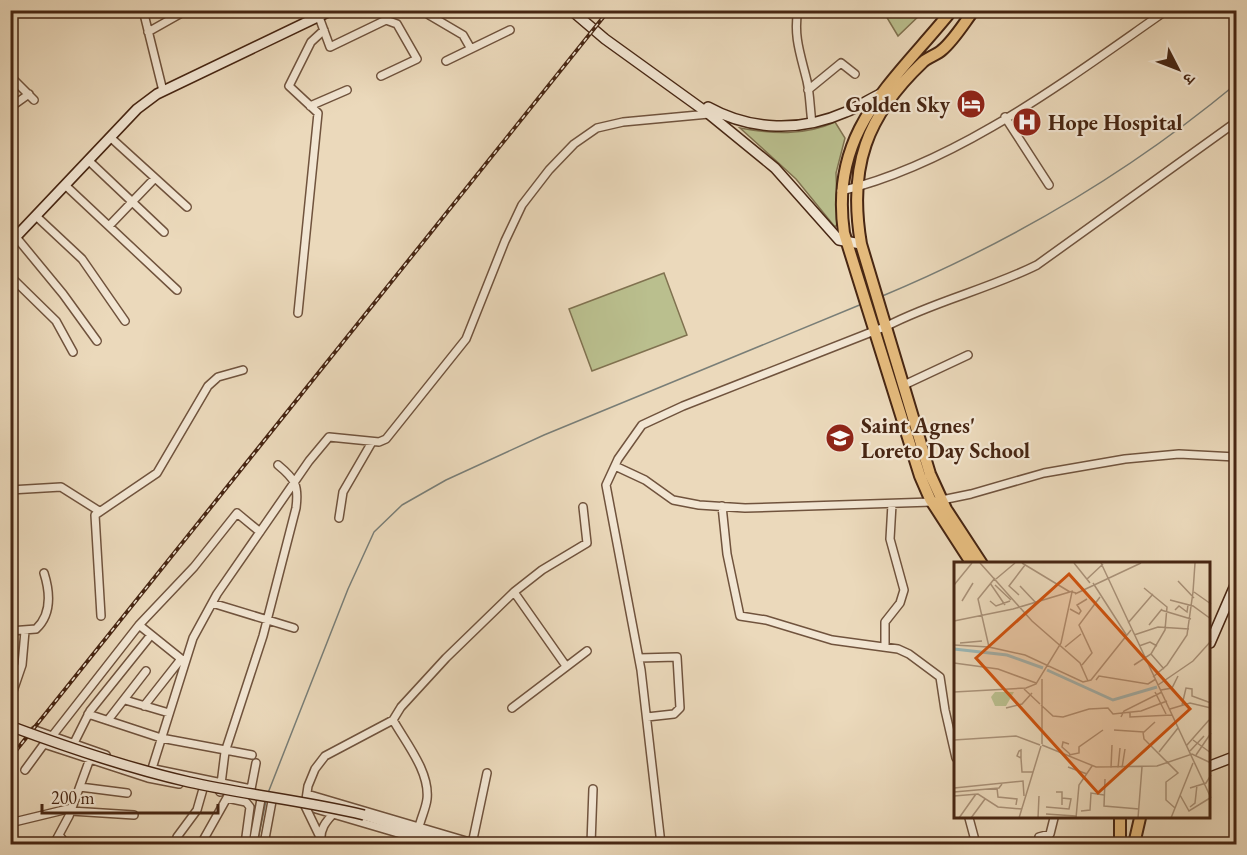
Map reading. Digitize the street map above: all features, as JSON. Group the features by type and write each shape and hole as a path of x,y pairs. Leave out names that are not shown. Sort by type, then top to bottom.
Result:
{"main road":[{"path":"13,240 137,109 163,91 332,10"},
{"path":"571,10 605,39 709,114 775,168 838,240 861,244"},
{"path":"579,10 612,39 715,111 741,122 765,126 812,123 848,112 883,93"},
{"path":"952,10 864,116 845,163 841,210 848,243 864,295 876,316 887,326 936,501 981,562"},
{"path":"971,562 920,476 875,330 875,291 861,244 856,216 856,188 860,157 888,102 924,60 942,51 974,10"},
{"path":"922,47 931,56"},
{"path":"1211,629 1236,574"},
{"path":"1211,639 1236,583"},
{"path":"1211,648 1236,593"},
{"path":"11,723 130,767 190,782 312,802 364,815 453,844"},
{"path":"1211,765 1236,756"},
{"path":"1120,819 1120,844"},
{"path":"1134,844 1140,819"}],"street":[{"path":"143,10 163,91"},
{"path":"148,32 187,10"},
{"path":"427,10 429,15 463,35 471,49"},
{"path":"798,10 797,45 808,90 812,123"},
{"path":"841,191 902,173 947,151 1005,117 1167,10"},
{"path":"319,17 330,47 386,20 397,24 417,59 381,75"},
{"path":"298,313 318,113 289,86 311,42 324,30"},
{"path":"446,61 510,30"},
{"path":"808,90 841,63 855,74"},
{"path":"10,76 31,97 15,104 10,103"},
{"path":"310,106 347,90"},
{"path":"149,778 183,661 212,603 296,480 329,437 375,442 386,439 466,339 522,205 574,144 597,128 623,122 709,114"},
{"path":"1005,117 1049,185"},
{"path":"661,844 639,658 606,485 615,466 642,425 909,315 1012,278 1037,265 1236,122"},
{"path":"110,137 187,207"},
{"path":"88,160 164,232"},
{"path":"109,226 155,178"},
{"path":"65,185 177,290"},
{"path":"36,216 82,260 124,321"},
{"path":"13,240 63,294 98,341"},
{"path":"10,276 56,321 73,352"},
{"path":"904,385 968,355"},
{"path":"101,616 95,514 157,473 208,386 218,376 243,370"},
{"path":"339,518 343,492 375,442"},
{"path":"615,466 645,480 674,500 722,506 892,504 936,501 1044,473 1125,459 1179,454 1236,457"},
{"path":"220,792 225,750 267,619 296,508 299,491 296,480 278,465"},
{"path":"10,490 61,487 99,511"},
{"path":"885,646 885,622 900,603 904,590 890,539 892,504"},
{"path":"722,506 727,554 740,616 766,620 832,640 885,646 909,654 940,676 954,748"},
{"path":"321,844 320,835 305,806 315,769 325,756 393,720 401,707 438,666 514,592 542,570 587,543 583,507"},
{"path":"52,735 139,625 194,567 237,513 260,532"},
{"path":"10,631 36,629 44,620 49,594 44,573"},
{"path":"514,592 566,666"},
{"path":"212,603 294,627"},
{"path":"139,625 183,661"},
{"path":"10,700 22,665 25,631"},
{"path":"70,753 88,714 151,635"},
{"path":"512,708 587,651"},
{"path":"639,658 677,657 680,708 674,714 647,717"},
{"path":"144,706 183,661"},
{"path":"108,720 146,671"},
{"path":"125,700 169,713"},
{"path":"88,714 161,738 252,755"},
{"path":"393,720 417,762 426,786 427,799 419,827"},
{"path":"35,730 153,769 251,789 256,763"},
{"path":"25,770 44,744 149,778 220,792 246,802 250,807 245,844"},
{"path":"54,844 72,809 93,750"},
{"path":"307,794 472,844 487,773"},
{"path":"80,787 127,793"},
{"path":"177,837 197,810 202,789"},
{"path":"591,844 593,789"},
{"path":"228,796 305,806 435,844"},
{"path":"201,844 228,796"},
{"path":"253,844 261,799"},
{"path":"264,844 272,801"},
{"path":"320,835 324,824 343,804"},
{"path":"10,823 72,809 135,815"},
{"path":"969,819 976,844"},
{"path":"1039,837 1050,834 1054,819"},
{"path":"59,835 66,844"}],"green space":[{"path":"883,11 924,11 898,36"},
{"path":"835,122 845,138 836,173 838,223 835,227 796,179 740,128 764,132 800,132"},
{"path":"664,273 687,335 592,371 569,309"}],"waterway":[{"path":"880,297 974,254 1066,204 1154,147 1236,84"},
{"path":"268,793 348,589 374,532 402,505 446,480 544,435 862,304"},
{"path":"257,844 266,801"}],"railway":[{"path":"10,758 609,10"}],"place":[{"name":"Golden Sky","path":"971,104"},
{"name":"Hope Hospital","path":"1027,122"},
{"name":"Saint Agnes' Loreto Day School","path":"840,438"}]}
